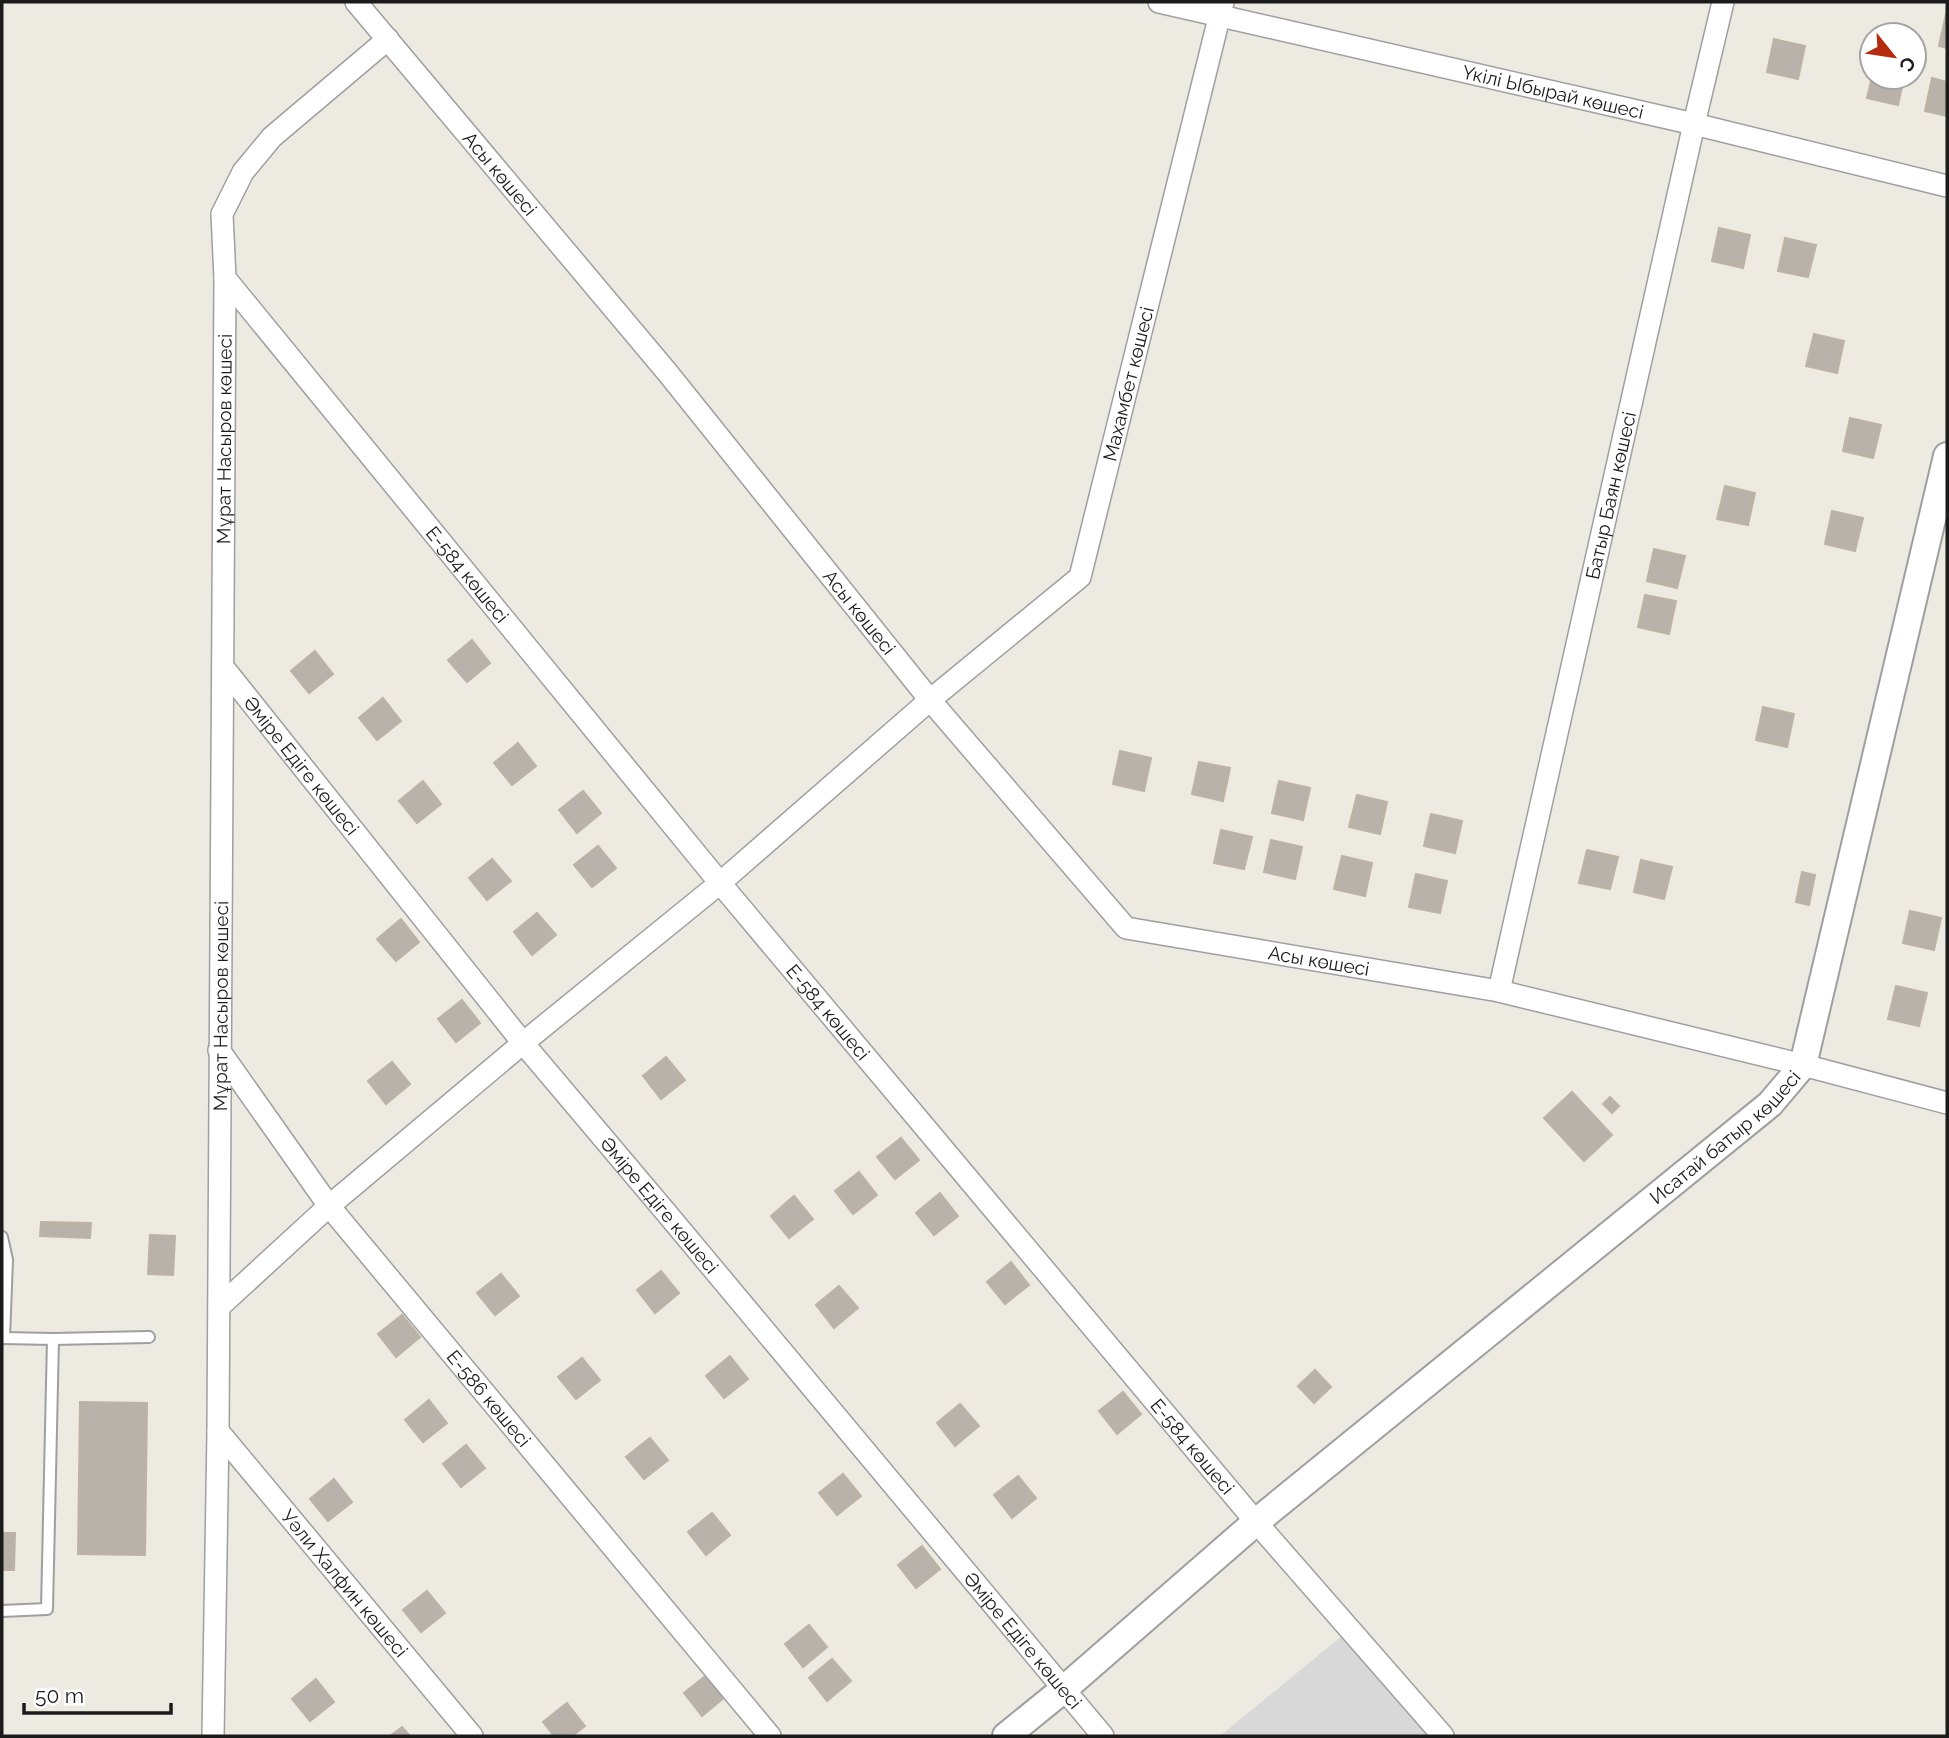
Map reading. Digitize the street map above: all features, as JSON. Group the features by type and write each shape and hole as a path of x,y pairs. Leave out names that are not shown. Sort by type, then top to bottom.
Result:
{"street":[{"name":"Асы көшесі","path":"356,2 667,372 930,699 1126,928 1499,991 1947,1103"},
{"name":"Үкілі Ыбырай көшесі","path":"1159,2 1221,9 1947,186"},
{"name":"Батыр Баян көшесі","path":"1499,991 1693,124 1723,2"},
{"name":"Махамбет көшесі","path":"219,1307 329,1206 523,1043 720,883 930,699 1080,577 1221,9"},
{"name":"Мұрат Насыров көшесі","path":"213,1736 218,1431 223,667 225,278 222,214 243,172 272,137 387,38"},
{"name":"Е-584 көшесі","path":"225,278 720,883 1256,1522 1443,1736"},
{"name":"Исатай батыр көшесі","path":"1006,1736 1256,1522 1770,1104 1803,1065 1947,456"},
{"name":"Әміре Едіге көшесі","path":"223,667 523,1043 1103,1736"},
{"name":"Е-586 көшесі","path":"219,1050 329,1206 771,1736"},
{"name":"Уәли Халфин көшесі","path":"218,1431 472,1736"}],"lane":[{"path":"2,1237 7,1260 3,1338 149,1337"},
{"path":"2,1611 47,1609 52,1339"}],"shaded area":[{"path":"1343,1635 1428,1736 1220,1736"}],"building":[{"path":"1947,14 1947,48 1939,46"},
{"path":"1774,39 1805,46 1798,79 1767,72"},
{"path":"1932,78 1947,82 1947,116 1925,111"},
{"path":"1869,91 1901,91 1898,105 1867,98"},
{"path":"1719,228 1750,235 1743,268 1712,261"},
{"path":"1785,238 1816,245 1808,277 1778,271"},
{"path":"1814,334 1844,341 1837,373 1806,366"},
{"path":"1850,418 1881,425 1873,458 1843,451"},
{"path":"1725,486 1755,493 1748,525 1717,519"},
{"path":"1832,511 1863,518 1855,551 1825,544"},
{"path":"1654,549 1685,556 1677,588 1647,581"},
{"path":"1645,595 1676,601 1669,634 1638,627"},
{"path":"472,640 490,663 467,682 448,660"},
{"path":"315,651 333,674 309,693 291,671"},
{"path":"383,698 401,721 377,740 359,718"},
{"path":"1763,707 1794,714 1787,747 1756,740"},
{"path":"518,743 536,766 512,785 494,763"},
{"path":"1120,751 1151,758 1144,791 1113,784"},
{"path":"1199,762 1230,768 1223,801 1192,794"},
{"path":"423,781 441,804 417,823 399,801"},
{"path":"1279,781 1310,788 1303,820 1272,813"},
{"path":"583,791 601,813 577,833 559,810"},
{"path":"1357,795 1387,802 1380,834 1349,827"},
{"path":"1431,814 1462,821 1455,853 1424,846"},
{"path":"1221,830 1252,837 1244,869 1214,863"},
{"path":"1271,840 1302,847 1295,879 1264,872"},
{"path":"598,846 616,868 592,887 574,865"},
{"path":"1587,850 1618,857 1610,889 1579,883"},
{"path":"1342,856 1372,863 1365,896 1334,889"},
{"path":"492,859 511,881 487,900 469,878"},
{"path":"1641,860 1672,867 1664,899 1634,892"},
{"path":"1802,872 1815,875 1809,905 1796,902"},
{"path":"1416,874 1447,881 1440,913 1409,907"},
{"path":"1910,911 1941,918 1934,950 1903,943"},
{"path":"537,913 556,935 532,955 514,932"},
{"path":"401,919 419,942 396,961 377,939"},
{"path":"1896,986 1927,993 1919,1026 1888,1019"},
{"path":"462,1000 480,1023 456,1042 438,1019"},
{"path":"666,1057 685,1080 661,1099 643,1076"},
{"path":"392,1062 410,1084 386,1104 368,1081"},
{"path":"1572,1092 1612,1135 1584,1161 1544,1118"},
{"path":"1610,1097 1619,1106 1612,1113 1603,1104"},
{"path":"901,1138 919,1160 895,1179 877,1157"},
{"path":"859,1172 877,1195 853,1214 835,1191"},
{"path":"940,1193 958,1216 934,1235 916,1213"},
{"path":"794,1196 813,1219 789,1238 771,1216"},
{"path":"41,1222 91,1223 90,1238 40,1236"},
{"path":"150,1235 175,1236 173,1275 148,1274"},
{"path":"1011,1262 1029,1285 1005,1304 987,1282"},
{"path":"661,1271 679,1293 655,1313 637,1290"},
{"path":"501,1274 519,1296 495,1315 477,1293"},
{"path":"839,1286 858,1308 834,1328 816,1305"},
{"path":"402,1315 420,1337 396,1357 378,1334"},
{"path":"730,1356 748,1379 724,1398 706,1376"},
{"path":"582,1358 600,1380 576,1399 558,1377"},
{"path":"1315,1370 1331,1387 1314,1403 1298,1386"},
{"path":"1123,1392 1141,1414 1117,1434 1099,1411"},
{"path":"429,1400 447,1423 423,1442 405,1420"},
{"path":"80,1402 147,1403 145,1555 78,1554"},
{"path":"960,1404 979,1426 955,1446 937,1423"},
{"path":"650,1438 668,1460 644,1479 626,1457"},
{"path":"466,1445 485,1468 461,1487 443,1464"},
{"path":"843,1474 861,1496 837,1515 819,1493"},
{"path":"1018,1476 1036,1498 1012,1518 994,1495"},
{"path":"334,1479 352,1502 328,1521 310,1499"},
{"path":"712,1513 730,1535 706,1555 688,1532"},
{"path":"2,1533 15,1533 14,1570 2,1570"},
{"path":"922,1546 940,1569 916,1588 898,1565"},
{"path":"427,1591 445,1613 421,1632 403,1610"},
{"path":"809,1625 827,1647 803,1667 785,1644"},
{"path":"832,1659 851,1681 827,1701 809,1678"},
{"path":"708,1674 726,1696 702,1716 684,1693"},
{"path":"316,1679 334,1702 310,1721 292,1699"},
{"path":"567,1703 585,1726 572,1736 554,1736 543,1722"},
{"path":"402,1727 410,1736 390,1736"}]}
